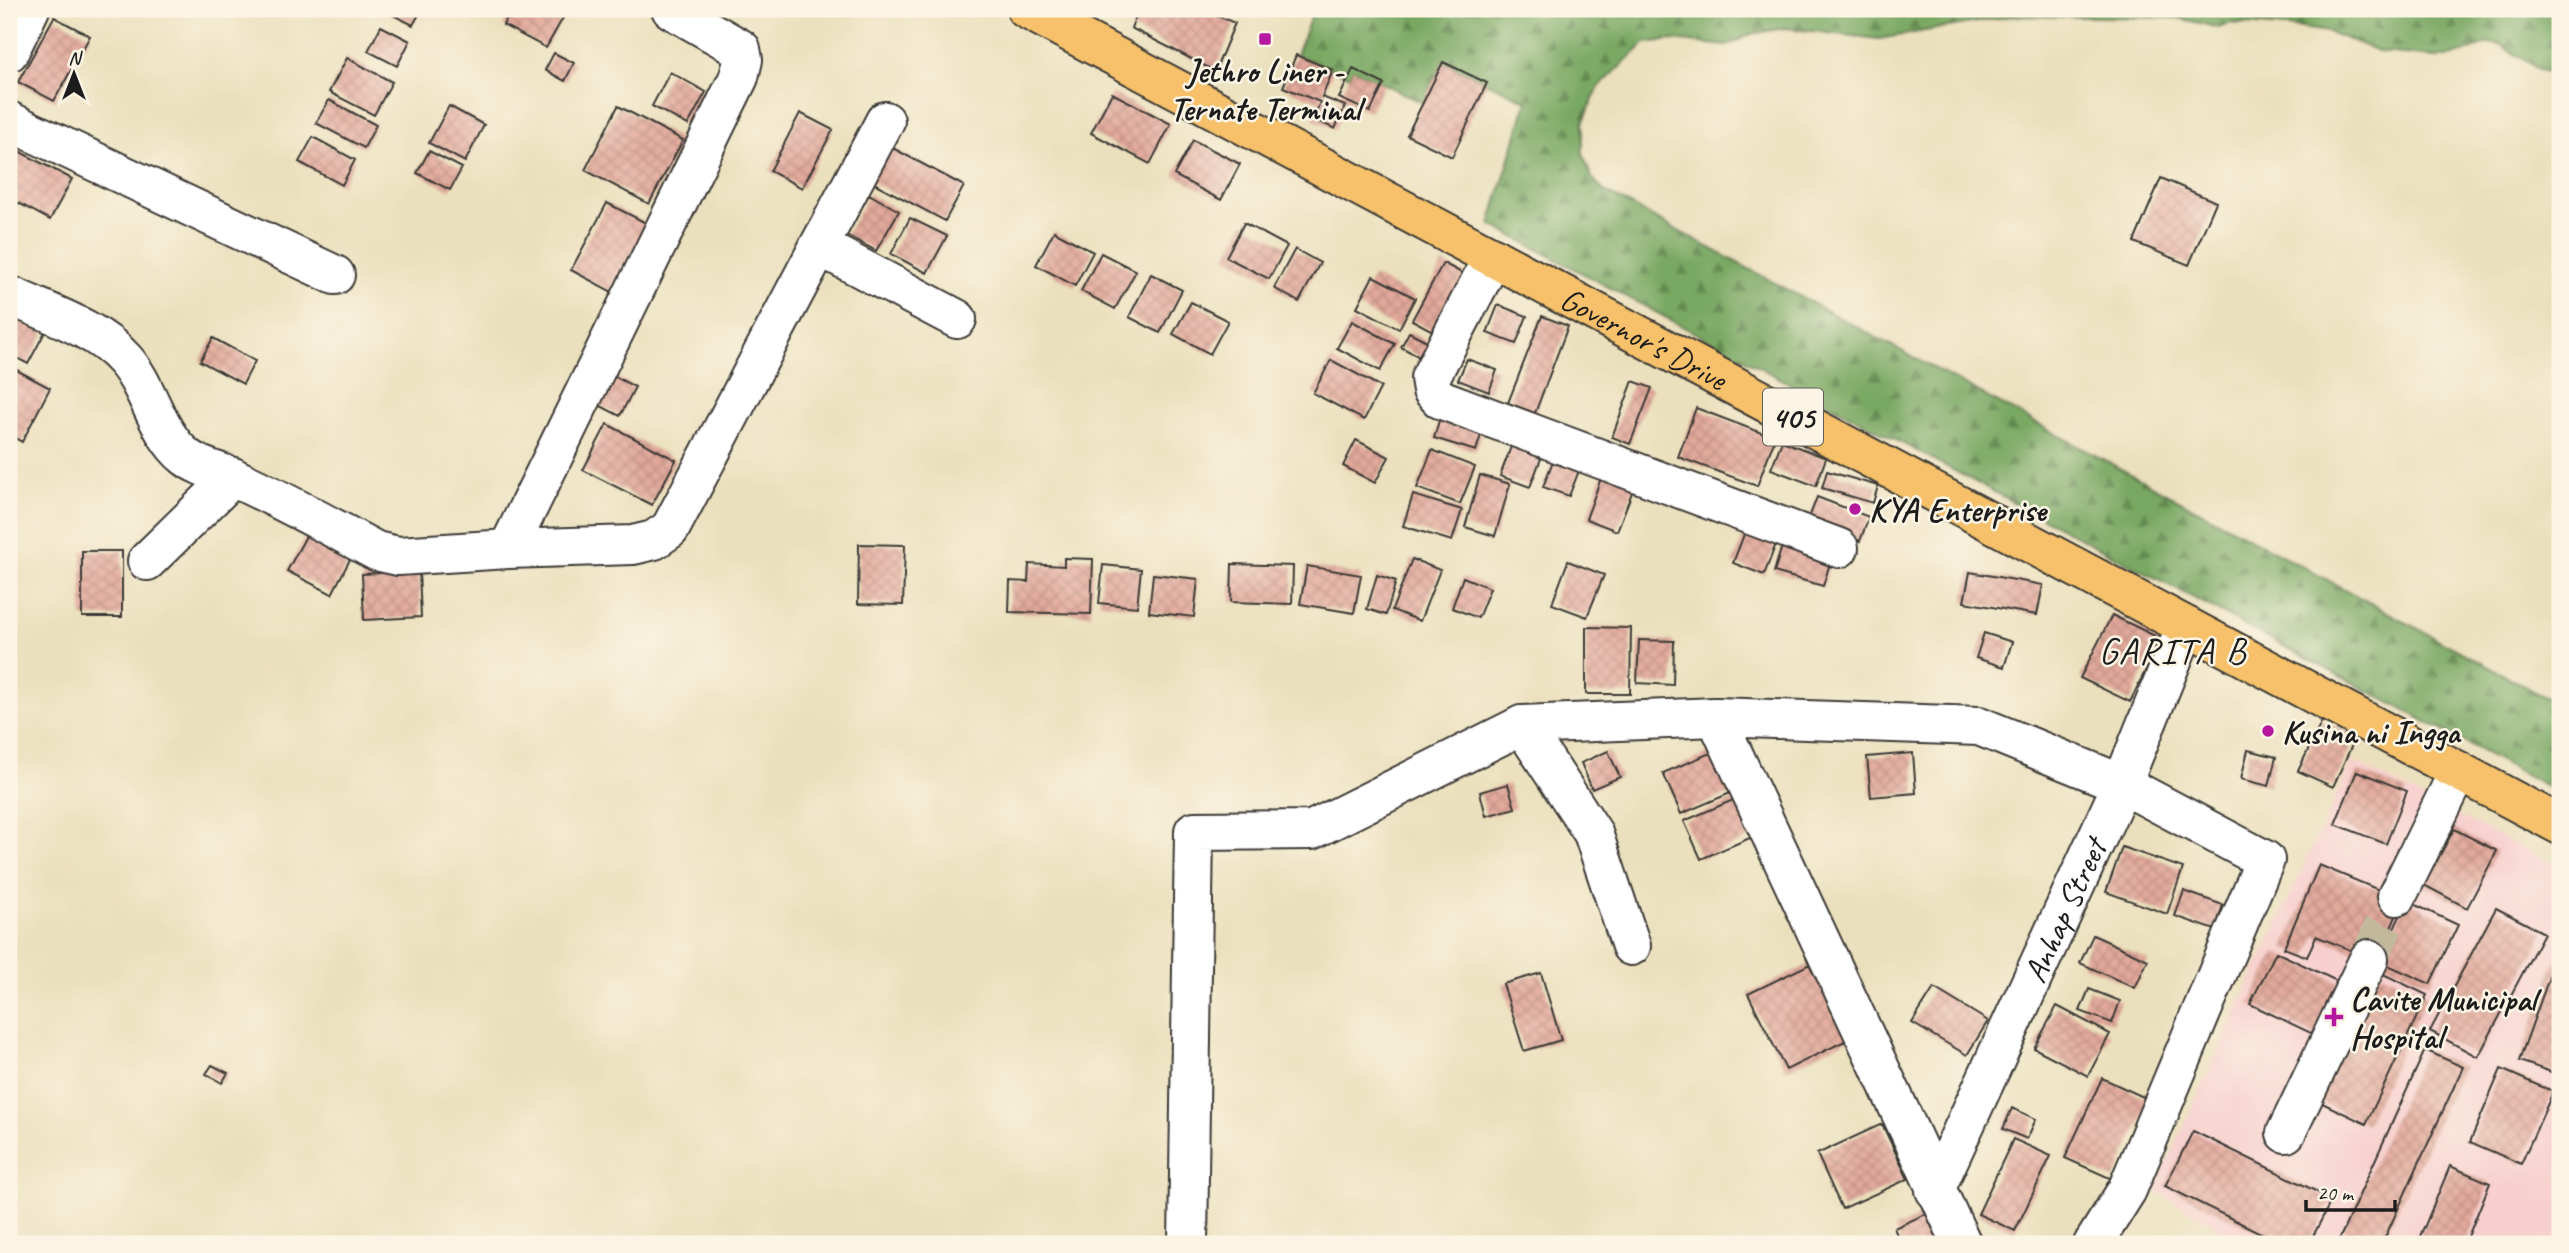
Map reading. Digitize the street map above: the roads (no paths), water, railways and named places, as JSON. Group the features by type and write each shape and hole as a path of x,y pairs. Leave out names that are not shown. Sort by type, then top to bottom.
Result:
{"main road":[{"name":"Governor's Drive","path":"1026,9 2560,825"}],"street":[{"path":"9,52 30,9"},
{"path":"508,549 738,77 743,60 741,49 671,9"},
{"path":"9,121 335,275"},
{"path":"9,295 96,335 110,345 126,360 173,445 188,458 233,477 376,551 398,556 633,545 654,540 670,529 885,121"},
{"path":"819,246 957,319"},
{"path":"1493,257 1430,378 1432,390 1440,399 1839,548"},
{"path":"147,561 233,477"},
{"name":"Anhap Street","path":"1935,1190 2122,784 2186,626"},
{"path":"1716,717 1962,1244"},
{"path":"1188,1244 1194,831 1312,830 1522,725 1716,717 1979,726 2122,784 2264,860 2127,1190 2093,1244"},
{"path":"1522,725 1593,832 1631,946"},
{"path":"2397,896 2459,771"},
{"path":"2286,1133 2369,959"}],"tunnel":[{"path":"2369,959 2397,896"}],"place":[{"name":"Jethro Liner - Ternate Terminal","path":"1265,39"},
{"name":"KYA Enterprise","path":"1855,509"},
{"name":"Kusina ni Ingga","path":"2268,731"},
{"name":"Cavite Municipal Hospital","path":"2334,1017"}],"district":[{"name":"GARITA B","path":"2173,650"}]}
